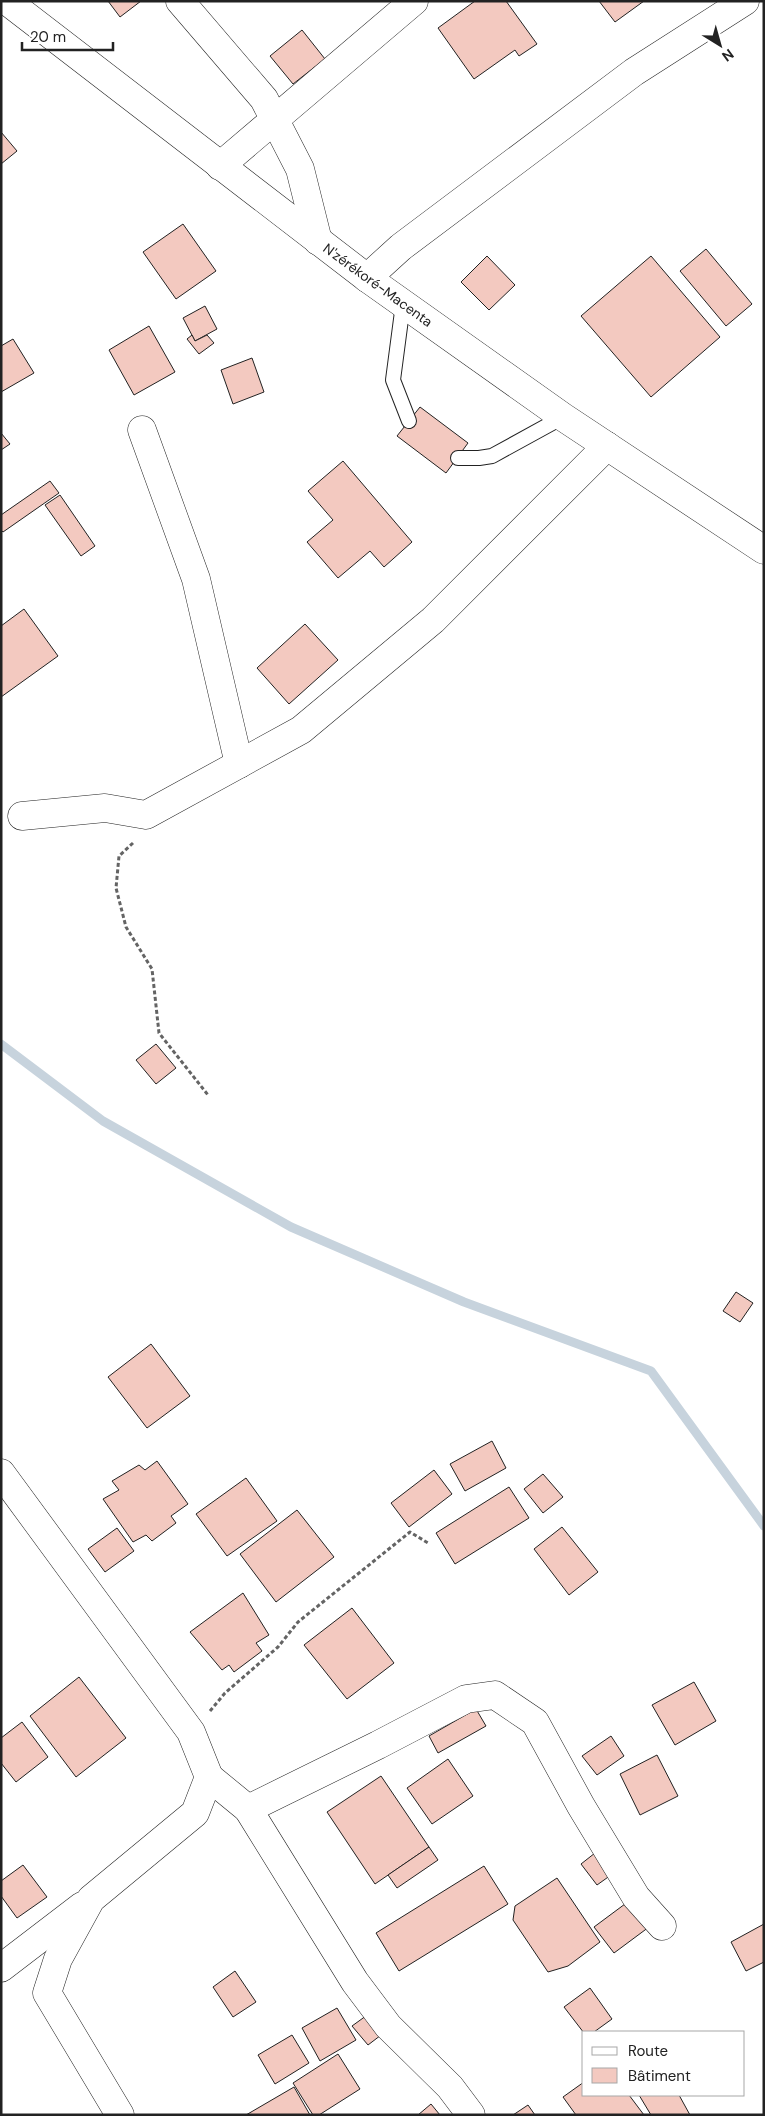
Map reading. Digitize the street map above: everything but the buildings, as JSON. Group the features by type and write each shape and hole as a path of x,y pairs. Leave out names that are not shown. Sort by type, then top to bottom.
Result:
{"main road":[{"path":"180,1 264,99 300,169 318,241"},
{"path":"220,166 274,118 414,1"},
{"path":"366,278 401,247 634,72 745,1"},
{"name":"N'zérékoré-Macenta","path":"17,4 220,166 366,278 563,417 764,550"},
{"path":"142,430 196,579 239,764"},
{"path":"22,816 104,808 146,815 301,730 433,620 607,446"},
{"path":"1,1473 191,1732 209,1777 248,1809 355,1982 388,2026 450,2087 471,2115"},
{"path":"248,1809 378,1746 466,1699 494,1695 535,1722 581,1806 631,1889 662,1926"},
{"path":"1,1968 195,1813 209,1777"},
{"path":"91,1898 58,1959 47,1993 120,2115"}],"lane":[{"path":"403,304 393,380 409,421"},
{"path":"458,458 492,456 563,417"}],"path":[{"path":"146,815 135,841 119,856 116,888 126,927 152,969 159,1033 208,1095"},
{"path":"191,1732 225,1693 278,1646 298,1622 410,1532 428,1543"}],"waterway":[{"path":"1,1044 103,1121 291,1227 464,1302 651,1371 764,1526"}]}
